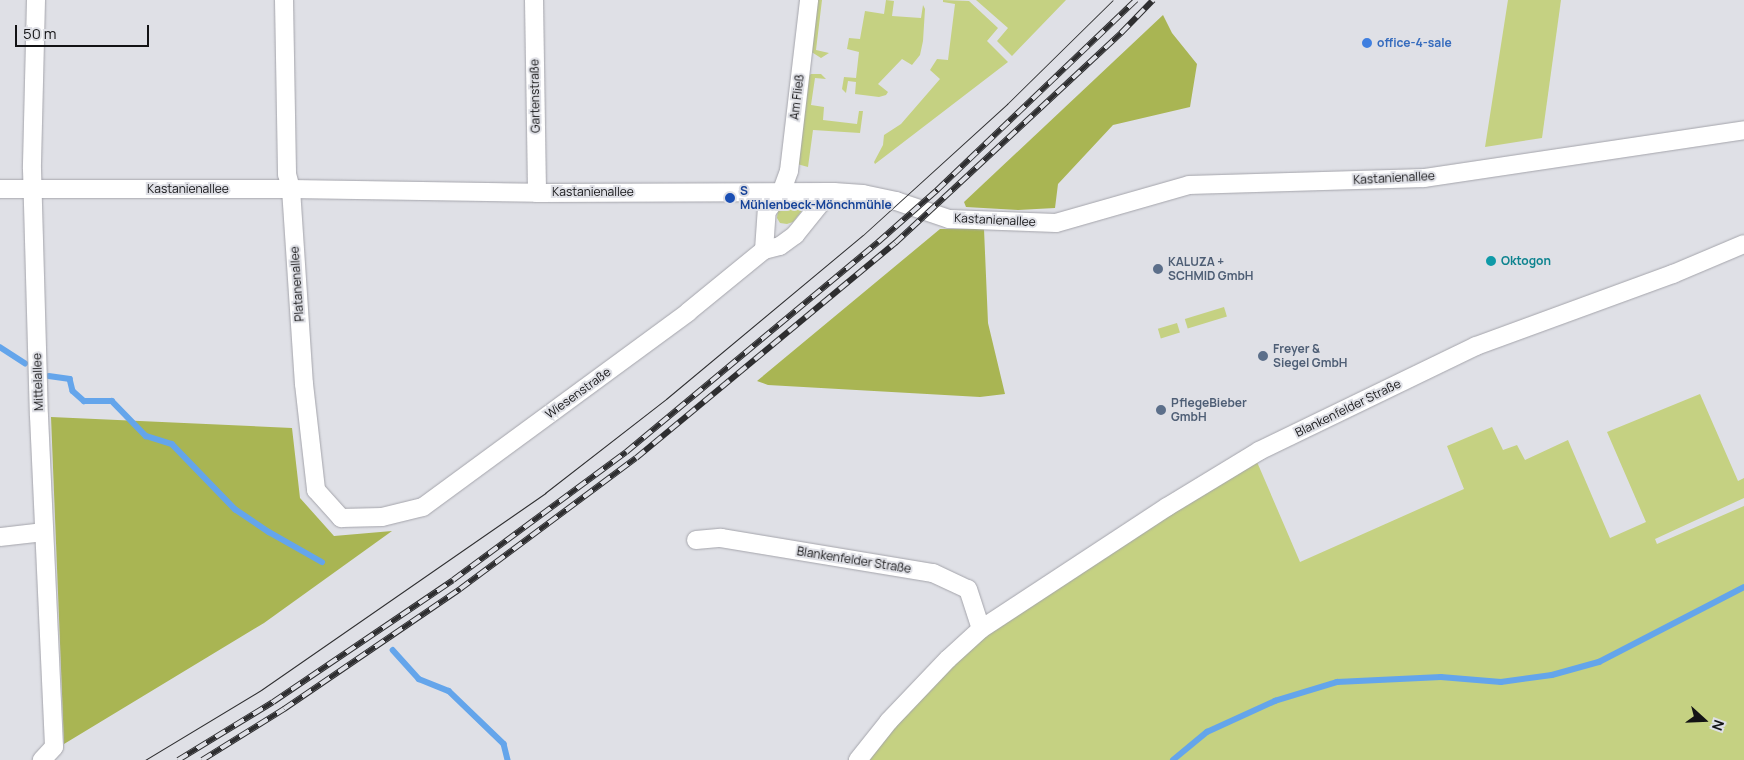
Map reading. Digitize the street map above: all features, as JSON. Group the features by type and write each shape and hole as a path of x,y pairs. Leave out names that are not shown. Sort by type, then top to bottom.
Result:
{"street":[{"name":"Mittelallee","path":"36,0 33,190 44,532 54,747 42,760"},
{"name":"Platanenallee","path":"284,0 287,174 291,189 304,384 316,490 341,518 382,517"},
{"name":"Gartenstraße","path":"534,0 537,193"},
{"name":"Am Fließ","path":"781,193 789,171 809,0"},
{"name":"Kastanienallee","path":"0,189 291,189 537,193 822,192 863,194 896,201 949,219 1056,223 1189,185 1424,178 1744,130"},
{"name":"Wiesenstraße","path":"382,517 422,508 688,312 764,250 780,246 795,234 820,204 822,192"},
{"path":"764,250 767,211 781,193"},
{"name":"Blankenfelder Straße","path":"858,760 889,721 948,659 981,629 1167,507 1259,451 1476,346 1664,278 1744,244"},
{"path":"0,537 44,532"},
{"name":"Blankenfelder Straße","path":"696,540 721,538 933,573 968,589 981,629"}],"green space":[{"path":"815,0 822,0 816,50 829,53 821,58 810,51"},
{"path":"886,0 894,1 892,16 921,18 923,5 925,9 920,55 912,65 902,59 878,84 888,92 886,95 879,97 855,94 856,82 848,81 846,93 842,89 844,77 856,78 859,52 847,49 849,38 860,39 865,11 884,14"},
{"path":"943,0 969,1 998,28 987,41 1008,62 875,164 874,162 883,145 884,135 901,124 940,79 930,70 937,59 948,60 955,4 943,2"},
{"path":"976,0 1066,0 1012,56 997,41 1008,28"},
{"path":"1508,0 1561,0 1542,138 1485,147"},
{"path":"1163,15 1172,33 1197,64 1190,107 1113,125 1058,184 1055,208 1018,210 966,207 964,202"},
{"path":"811,74 821,74 826,79 815,78 811,105 824,107 823,120 857,124 859,111 863,111 860,133 813,130 808,167 797,164 808,76"},
{"path":"781,205 800,205 804,208 793,222 787,224 780,223 777,218"},
{"path":"940,229 984,229 988,323 1005,394 980,397 768,385 757,381"},
{"path":"1224,307 1227,317 1188,329 1185,319"},
{"path":"1177,323 1180,333 1161,338 1158,329"},
{"path":"1700,394 1738,481 1744,478 1744,498 1655,539 1657,544 1744,506 1744,760 861,760 987,629 1254,455 1300,562 1464,489 1447,446 1492,427 1503,450 1517,445 1525,460 1568,440 1610,538 1646,522 1607,432"},
{"path":"51,417 292,428 300,498 334,536 392,531 264,623 64,744"}],"waterway":[{"path":"0,347 25,363"},
{"path":"49,376 70,379 73,391 84,401 112,401 146,436 172,444 235,509 269,532 322,562"},
{"path":"1173,760 1207,732 1275,701 1337,682 1441,677 1501,682 1552,675 1599,662 1744,587"},
{"path":"393,650 419,679 449,691 504,744 508,760"}],"tram line":[{"path":"145,760 261,690 545,493 666,399 863,235 1007,104 1113,0"}],"railway":[{"path":"178,760 273,702 453,580 626,452 878,242 937,190 1136,0"},
{"path":"202,760 284,709 460,589 636,458 895,243 1121,33 1153,0"}],"place":[{"name":"office-4-sale","path":"1367,43"},
{"name":"S Mühlenbeck-Mönchmühle","path":"730,198"},
{"name":"Oktogon","path":"1491,261"},
{"name":"KALUZA + SCHMID GmbH","path":"1158,269"},
{"name":"Freyer & Siegel GmbH","path":"1263,356"},
{"name":"PflegeBieber GmbH","path":"1161,410"}]}
